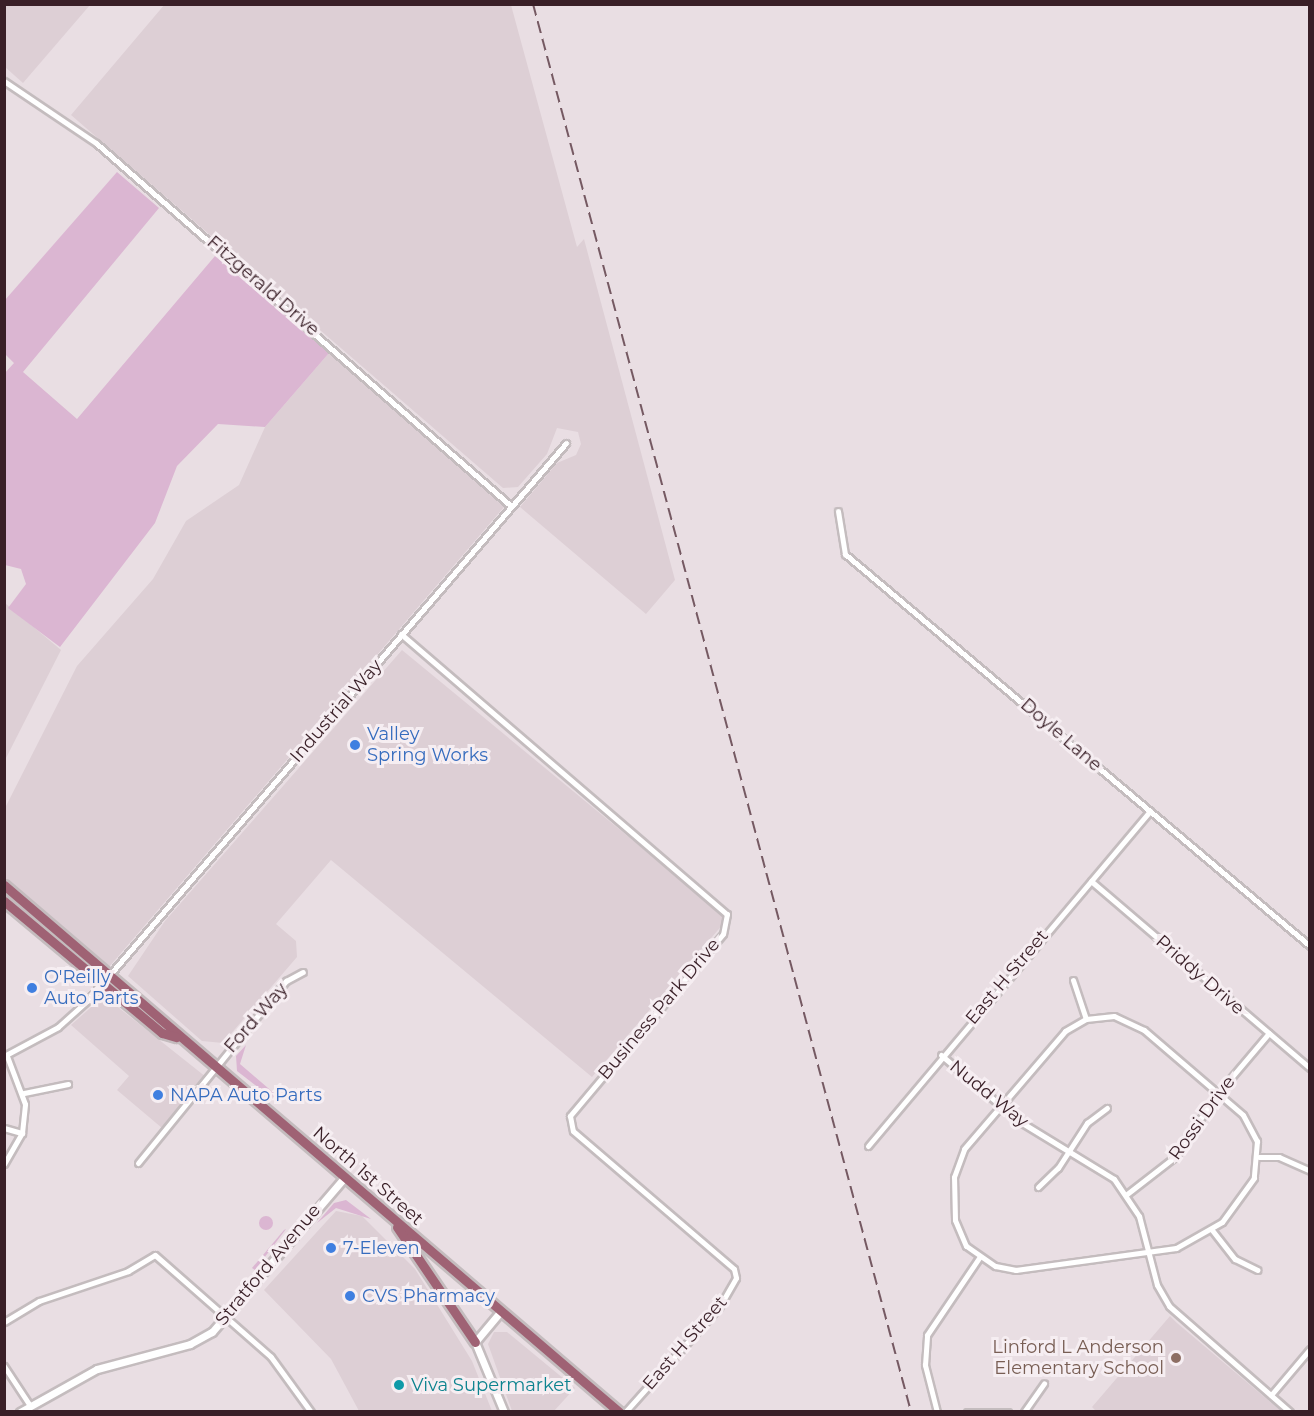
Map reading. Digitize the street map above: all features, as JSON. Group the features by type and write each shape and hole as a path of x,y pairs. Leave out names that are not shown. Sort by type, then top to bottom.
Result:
{"main road":[{"name":"North 1st Street","path":"4,885 106,979"},
{"name":"North 1st Street","path":"4,901 170,1025 176,1037 345,1177 619,1412"},
{"path":"391,1218 475,1342"}],"street":[{"name":"Fitzgerald Drive","path":"4,81 110,155 511,506"},
{"name":"Industrial Way","path":"6,1056 58,1027 106,979 566,443"},
{"name":"Doyle Lane","path":"838,511 846,554 1310,946"},
{"name":"Business Park Drive","path":"401,634 725,910 723,934 571,1112 569,1121 573,1131 675,1224 734,1269"},
{"name":"East H Street","path":"868,1146 941,1055 1150,811"},
{"name":"Priddy Drive","path":"1091,881 1310,1068"},
{"name":"Ford Way","path":"138,1163 286,981 303,972"},
{"path":"1073,980 1086,1019"},
{"path":"1086,1019 1129,1020 1218,1093 1249,1122 1259,1156 1248,1191 1212,1230 1187,1244 1150,1253 1016,1270 979,1258 958,1231 954,1177 964,1149 1065,1031 1086,1019"},
{"name":"Rossi Drive","path":"1128,1194 1176,1156 1218,1093 1269,1034"},
{"name":"Nudd Way","path":"941,1055 1000,1106 1101,1167 1128,1194"},
{"path":"4,1164 22,1133 24,1093 6,1056"},
{"path":"24,1093 68,1084"},
{"path":"1038,1187 1087,1122 1107,1108"},
{"path":"4,1128 22,1133"},
{"path":"1259,1156 1279,1157 1310,1171"},
{"name":"Stratford Avenue","path":"20,1412 29,1404 105,1366 196,1341 227,1316 345,1177"},
{"path":"1128,1194 1150,1253 1157,1285 1175,1313 1290,1412"},
{"path":"1212,1230 1235,1259 1258,1270"},
{"path":"4,1322 39,1301 128,1271 155,1255 227,1316 290,1378 310,1411"},
{"path":"937,1412 925,1365 927,1335 979,1258"},
{"name":"East H Street","path":"625,1412 719,1307 736,1278 734,1269"},
{"path":"501,1311 475,1342 504,1412"},
{"path":"1270,1395 1310,1349"},
{"path":"4,1366 29,1404"},
{"path":"1024,1412 1044,1383"},
{"path":"967,1412 1008,1412"}],"shaded area":[{"path":"5,4 90,5 23,83 5,67"},
{"path":"165,4 511,5 577,247 584,239 675,580 646,614 520,507 557,463 576,455 581,444 578,432 557,428 547,454 518,487 503,488 71,115"},
{"path":"117,172 159,208 23,372 77,419 215,256 329,353 265,427 218,424 177,466 155,523 60,647 8,608 26,584 21,569 5,565 4,374 14,363 5,354 5,300"},
{"path":"329,353 504,507 109,967 5,880 4,810 77,666 153,579 186,521 239,485 265,427"},
{"path":"4,603 61,650 5,760"},
{"path":"402,650 722,914 724,923 592,1077 331,860 276,924 296,941 297,957 223,1043 202,1041 128,976 165,921"},
{"path":"109,1000 206,1077 162,1128 117,1090 129,1076 71,1025 98,1001"},
{"path":"246,1045 240,1064 275,1094 272,1098 237,1071 236,1056"},
{"path":"346,1200 371,1219 336,1208 317,1223 334,1203"},
{"path":"336,1211 362,1216 415,1269 472,1361 492,1411 359,1411 331,1359 264,1290"},
{"path":"263,1216 269,1216 273,1223 269,1230 263,1230 259,1226 259,1220"},
{"path":"286,1229 255,1270 252,1268 284,1230"},
{"name":"Linford L Anderson Elementary School","path":"1170,1316 1281,1411 1097,1412 1092,1407"},
{"path":"494,1332 507,1332 575,1388 554,1411 512,1411 488,1344"}],"railway":[{"path":"533,4 911,1412"}],"place":[{"name":"Valley Spring Works","path":"355,745"},
{"name":"O'Reilly Auto Parts","path":"32,988"},
{"name":"NAPA Auto Parts","path":"158,1095"},
{"name":"7-Eleven","path":"331,1248"},
{"name":"CVS Pharmacy","path":"350,1296"},
{"name":"Linford L Anderson Elementary School","path":"1176,1358"},
{"name":"Viva Supermarket","path":"399,1385"}]}
